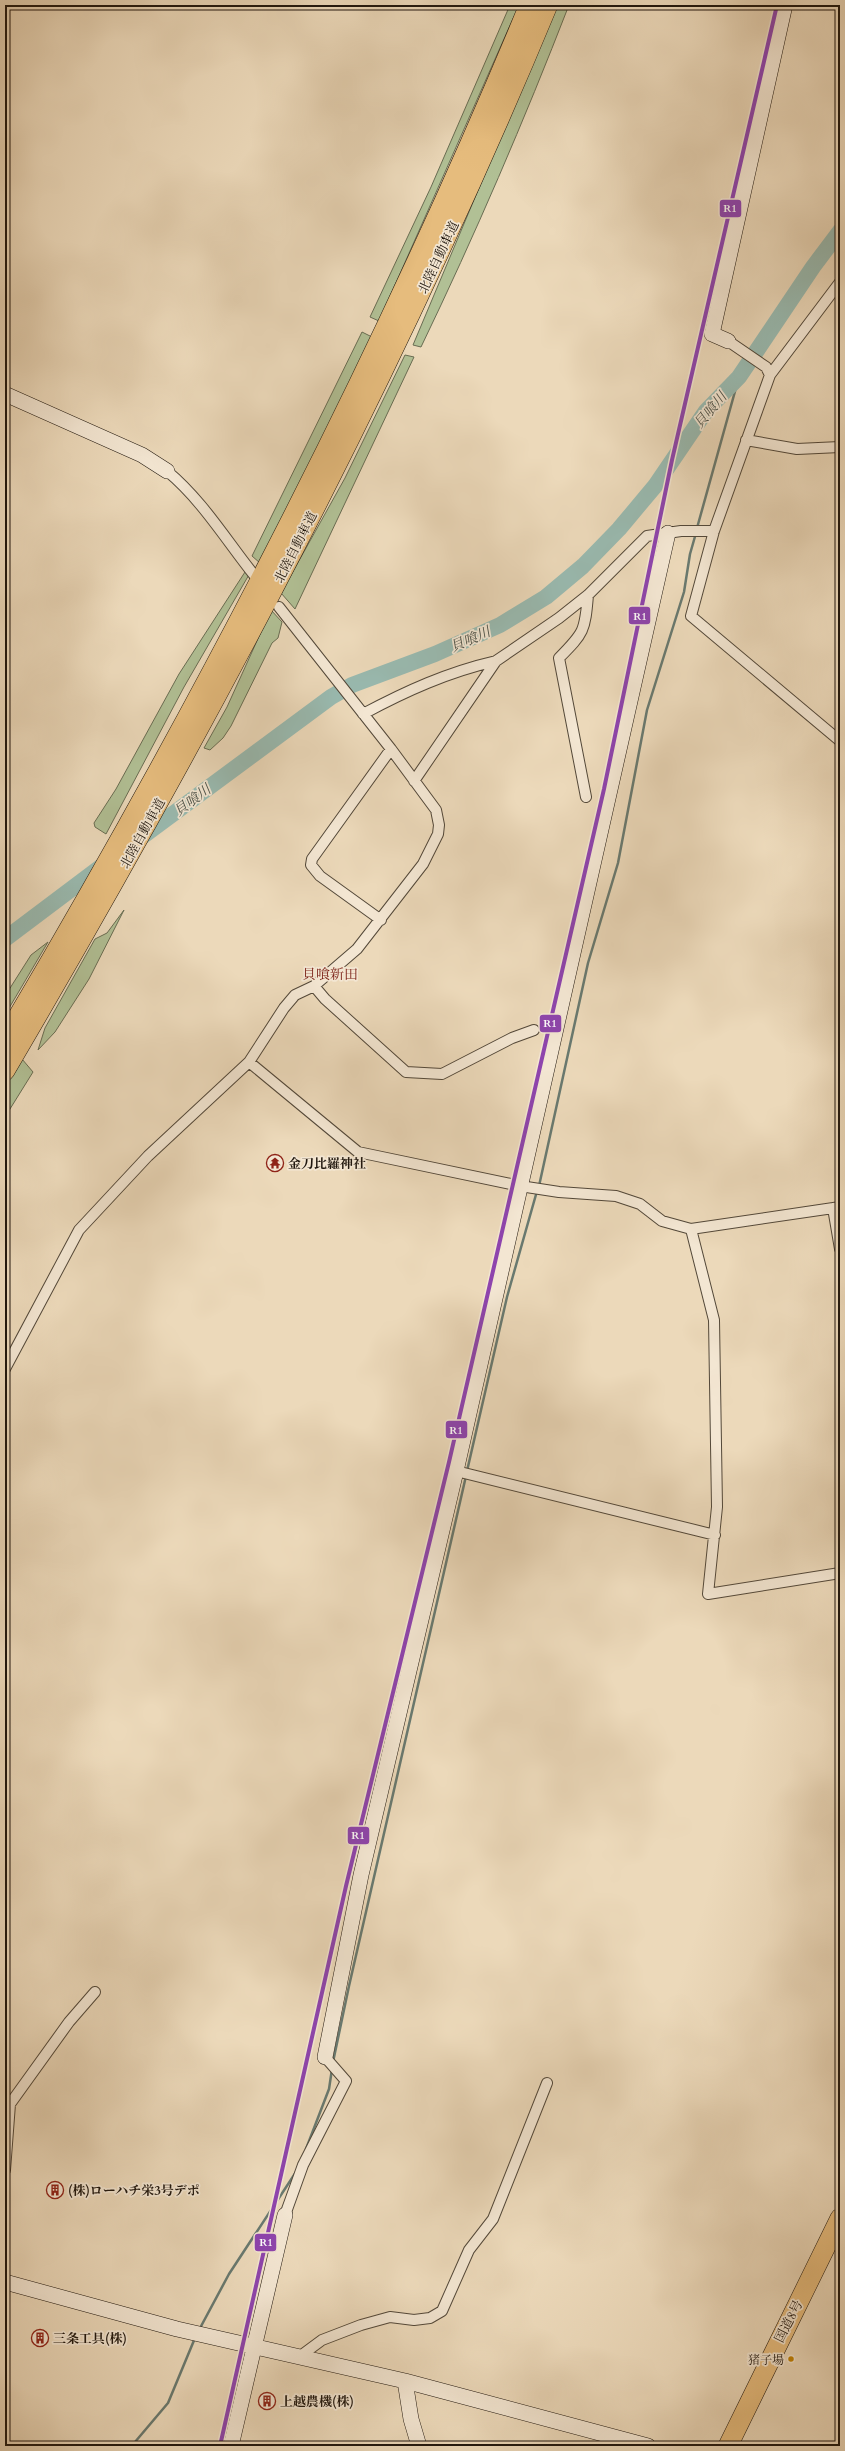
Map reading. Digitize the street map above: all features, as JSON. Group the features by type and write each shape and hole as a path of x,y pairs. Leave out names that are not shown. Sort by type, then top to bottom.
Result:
{"highway":[{"name":"北陸自動車道","path":"5,1038 156,774 276,549 361,381 454,184 529,5"},
{"name":"北陸自動車道","path":"5,1071 86,934 186,753 323,492 422,292 479,167 548,5"},
{"name":"国道8号","path":"728,2446 837,2231"}],"street":[{"path":"768,371 728,341 712,334 785,5"},
{"path":"840,282 768,371 746,440 710,531 691,616 840,740"},
{"path":"5,394 142,455 167,471 184,485 254,575"},
{"path":"746,440 797,448 840,447"},
{"path":"361,712 416,686 468,668 496,661 560,618 588,595 647,536 675,532 710,531"},
{"path":"231,2446 285,2215 303,2165 346,2081 325,2057 361,1875 459,1471 520,1186 675,532"},
{"path":"586,796 559,658 581,637 586,616 588,595"},
{"path":"5,1369 79,1230 148,1156 249,1062 284,1008 295,995 314,986 357,949 423,864 438,834 439,825 436,810 391,749 279,607"},
{"path":"414,781 496,661"},
{"path":"381,920 320,876 311,866 312,859 391,749"},
{"path":"314,986 325,999 406,1072 442,1074 512,1038 534,1030"},
{"path":"249,1062 358,1152 520,1186 559,1192 616,1196 640,1204 662,1221 691,1228 836,1208 840,1249"},
{"path":"691,1228 714,1320 717,1499 715,1535 708,1594 840,1573"},
{"path":"459,1471 715,1535"},
{"path":"5,2170 10,2104 69,2022 96,1992"},
{"path":"299,2357 322,2340 361,2325 390,2317 414,2320 430,2318 442,2311 469,2250 493,2219 547,2083"},
{"path":"5,2282 88,2306 253,2347 405,2381 648,2446"},
{"path":"405,2381 412,2419 420,2446"}],"green space":[{"path":"510,5 519,5 379,321 370,317 431,187"},
{"path":"556,5 569,5 517,135 461,263 421,347 413,345"},
{"path":"362,332 372,337 260,563 252,556"},
{"path":"405,355 414,357 295,609 281,593 345,478"},
{"path":"245,572 250,573 184,687 106,834 95,827 94,823 116,789 179,674"},
{"path":"271,610 282,622 278,638 272,643 231,726 223,738 210,750 204,748 227,707"},
{"path":"124,910 89,979 55,1032 38,1050 45,1028 95,939 107,933"},
{"path":"48,942 5,1015 5,996 31,955"},
{"path":"22,1059 33,1072 5,1117 5,1087"}],"waterway":[{"name":"貝喰川","path":"139,839 331,697 352,685 435,654 500,625 546,597 583,566 619,529 655,486 706,411 739,377 813,267 840,231"},
{"path":"697,528 739,377"},
{"path":"539,1186 588,963 618,863 647,710 684,592 690,554 696,533"},
{"name":"貝喰川","path":"5,939 106,863"},
{"path":"467,1471 507,1297 537,1191"},
{"path":"333,2062 349,1986 466,1476"},
{"path":"306,2149 329,2089 332,2069"},
{"path":"199,2330 229,2274 296,2172"},
{"path":"135,2446 135,2442 168,2403 195,2338"}],"transit line":[{"name":"R1","path":"220,2446 346,1886 449,1462 604,789 672,460 777,5"}],"place":[{"name":"金刀比羅神社","path":"275,1163"},
{"name":"(株)ローハチ栄3号デポ","path":"55,2190"},
{"name":"三条工具(株)","path":"40,2338"},
{"name":"猪子場","path":"791,2359"},
{"name":"上越農機(株)","path":"267,2401"}],"district":[{"name":"貝喰新田","path":"330,974"}]}
